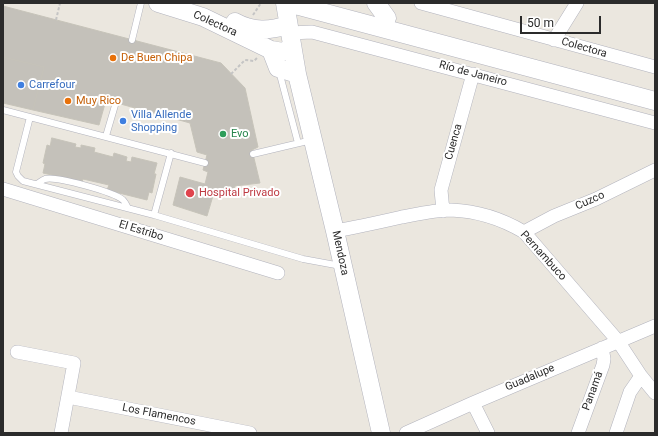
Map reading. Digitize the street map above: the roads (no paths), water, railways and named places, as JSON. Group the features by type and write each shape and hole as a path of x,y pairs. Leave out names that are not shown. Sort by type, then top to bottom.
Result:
{"main road":[{"name":"Colectora","path":"158,3 203,17 266,53"},
{"name":"Colectora","path":"200,3 213,8 246,27 290,35"},
{"path":"287,3 655,101"},
{"name":"Mendoza","path":"287,3 290,35 306,142 335,231 381,433"},
{"path":"337,3 655,92"},
{"path":"376,3 387,18"},
{"path":"266,53 283,52 290,35"},
{"path":"266,53 278,68 297,74"}],"street":[{"name":"Colectora","path":"421,3 655,67"},
{"path":"554,40 576,3"},
{"name":"Río de Janeiro","path":"290,35 312,32 655,123"},
{"name":"Cuenca","path":"443,211 441,190 473,74"},
{"name":"Cuzco","path":"524,232 554,216 596,199 655,170"},
{"name":"El Estribo","path":"3,189 278,273"},
{"name":"Pernambuco","path":"335,231 427,212 443,211 468,212 494,218 510,224 524,232 618,342 641,376 655,393"},
{"name":"Guadalupe","path":"406,433 655,326"},
{"name":"Panamá","path":"578,433 603,365 604,359 602,348"},
{"path":"18,352 74,363 61,433"},
{"path":"616,433 630,392 641,376"},
{"name":"Los Flamencos","path":"68,397 250,433"},
{"path":"473,403 488,433"}],"lane":[{"path":"132,40 141,3"},
{"path":"254,154 306,142 278,68"},
{"path":"106,136 116,102"},
{"path":"3,110 205,163"},
{"path":"30,117 16,172 23,181 154,215 302,259 343,266"},
{"path":"154,215 171,153"},
{"path":"37,184 44,179 53,179 88,186 113,194 124,200 128,208"}],"place":[{"name":"De Buen Chipa","path":"113,58"},
{"name":"Carrefour","path":"21,85"},
{"name":"Muy Rico","path":"68,101"},
{"name":"Villa Allende Shopping","path":"123,121"},
{"name":"Evo","path":"223,134"},
{"name":"Hospital Privado","path":"190,193"}]}
